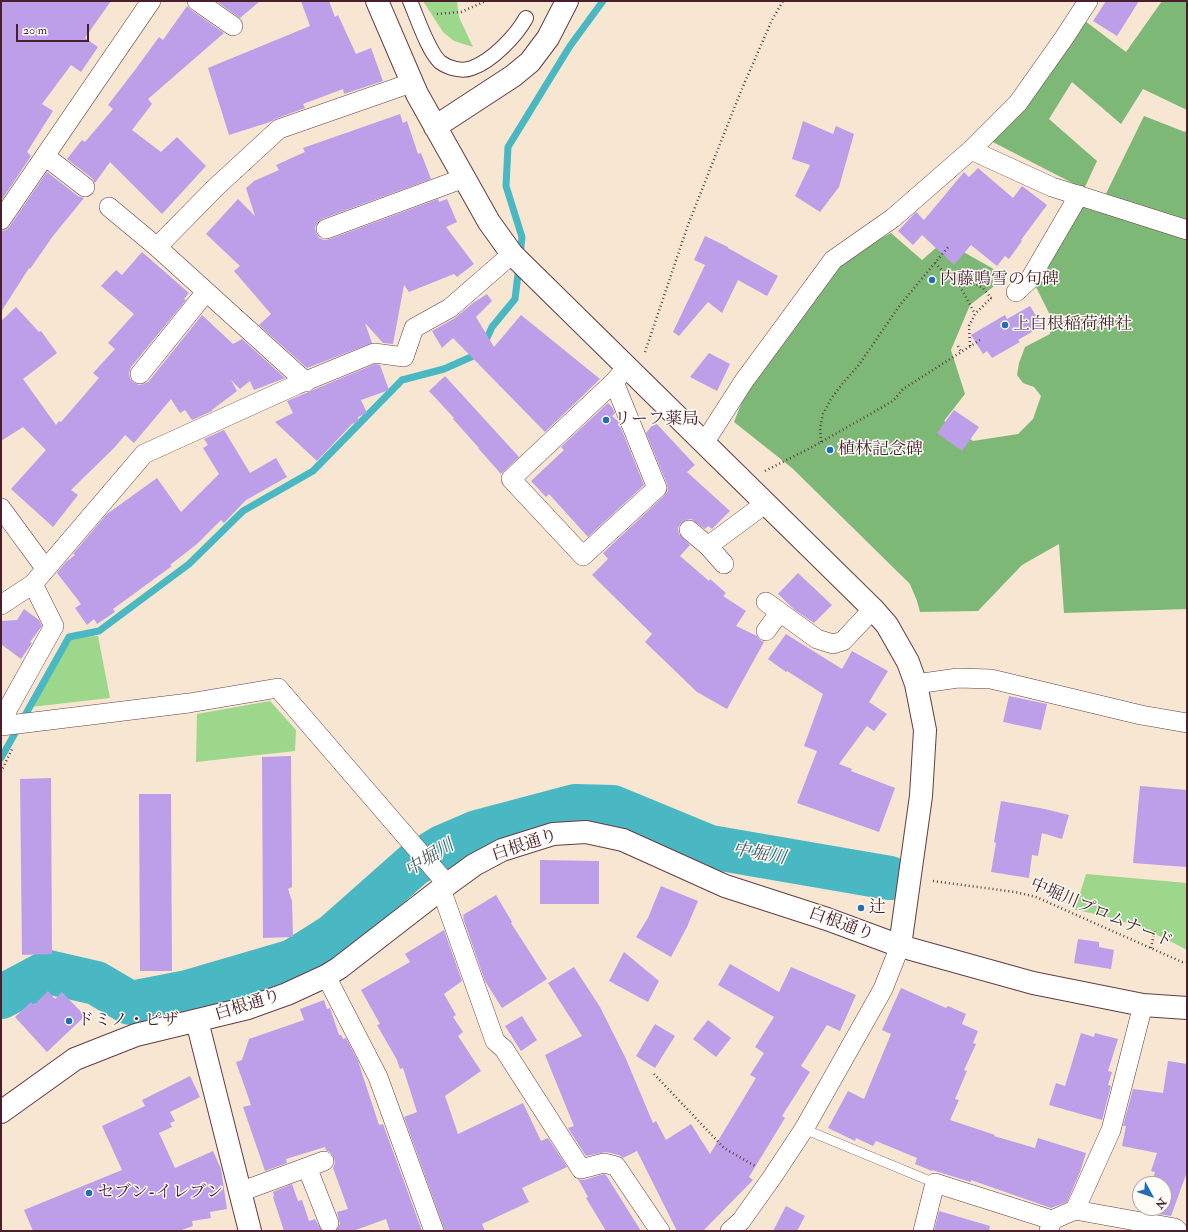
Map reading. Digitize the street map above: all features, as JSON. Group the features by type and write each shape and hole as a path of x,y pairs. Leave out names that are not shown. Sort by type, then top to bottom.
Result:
{"street":[{"path":"1,220 151,1"},
{"path":"197,1 233,26"},
{"path":"376,1 411,83 435,128 489,222 512,254 626,375 704,442 873,609 887,625 898,643 908,662 916,684 925,730 920,796 900,946 883,989 804,1129 741,1221 730,1231"},
{"path":"410,1 432,51 440,62 454,70 472,69 496,54 520,28 526,18"},
{"path":"435,128 513,76 530,62 548,38 567,1"},
{"path":"704,442 744,381 834,260 893,218 971,150 1018,103 1088,1"},
{"path":"157,247 216,187 279,129 411,83"},
{"path":"971,150 1052,187 1187,230"},
{"path":"45,156 85,187"},
{"path":"326,229 464,178"},
{"path":"1016,292 1030,279 1079,195"},
{"path":"109,207 157,247 306,382"},
{"path":"1,605 33,584 45,568 144,454 296,385 374,353 404,357 414,328 450,308 512,254"},
{"path":"140,374 206,292"},
{"path":"626,375 657,488 583,556 511,479 626,375"},
{"path":"708,546 766,503"},
{"path":"1,508 45,568"},
{"path":"689,530 708,546 724,564"},
{"path":"1,721 54,626 33,584"},
{"path":"766,631 773,607 817,639 833,644 843,641 873,609"},
{"path":"916,684 958,678 991,679 1141,715 1187,723"},
{"path":"1,726 189,703 278,688 444,886 495,1041 504,1049 581,1169 604,1163 616,1166 660,1231"},
{"name":"白根通り","path":"1,1112 75,1059 136,1035 197,1021 261,1003 287,994 326,976 339,968 444,886 474,865 502,850 553,834 586,832 623,840 725,886 827,919 900,946 1033,983 1143,1004 1187,1008"},
{"path":"326,976 378,1077 434,1231"},
{"path":"923,1231 935,1183 1050,1225 1075,1210 1111,1130 1143,1004"},
{"path":"197,1021 250,1231"},
{"path":"240,1192 315,1164 329,1223"},
{"path":"1075,1210 1175,1228 1178,1231"}],"lane":[{"path":"804,1129 935,1183"}],"path":[{"path":"416,15 461,12 486,1"},
{"path":"626,375 741,91 772,20 783,1"},
{"path":"821,442 820,428 823,414 831,399 858,366 900,305 949,246"},
{"path":"935,263 947,275 956,279 972,282 983,288 991,298"},
{"path":"956,279 975,314"},
{"path":"970,346 969,326 975,314 991,298 1016,292"},
{"path":"769,469 821,442 893,401 903,389 980,340"},
{"path":"958,346 961,352"},
{"name":"中堀川プロムナード","path":"909,877 1015,892 1036,898 1182,962 1187,962"},
{"path":"1151,948 1155,929"},
{"path":"654,1074 724,1148 773,1176"}],"green space":[{"path":"423,1 457,1 459,17 473,47 454,41 443,32"},
{"path":"1162,1 1187,1 1187,110 1143,89 1121,124 1072,82 1049,119 1097,161 1084,189 987,139 1085,21 1126,52"},
{"path":"1144,116 1185,132 1187,129 1187,609 1064,613 1059,544 1022,565 978,611 920,612 910,584 792,468 734,422 749,384 837,262 891,233 922,260 944,241 999,272 998,283 970,305 951,350 965,394 944,421 973,441 1018,434 1033,419 1041,396 1034,387 1023,383 1017,375 1019,363 1025,347 1050,334 1052,319 1035,285 1080,206 1097,212"},
{"path":"98,636 110,698 31,707 73,637"},
{"path":"270,701 296,730 295,751 196,762 197,714"},
{"path":"1086,874 1187,883 1187,950 1119,920 1075,910"}],"building":[{"path":"1,1 111,1 85,38 98,47 81,72 71,65 42,104 53,111 27,152 31,156 1,201"},
{"path":"216,1 260,1 240,18"},
{"path":"301,1 329,1 335,17 338,15 356,54 371,48 383,81 344,94 343,89 303,104 305,108 270,122 229,135 208,68 310,26"},
{"path":"1106,1 1139,1 1117,36 1093,21"},
{"path":"187,6 224,33 148,99 152,104 132,130 161,152 177,137 206,166 162,214 110,162 95,183 92,178 67,159 82,140 85,142 113,109 108,105 159,37 163,40"},
{"path":"400,114 403,123 407,121 418,154 421,153 431,179 322,219 315,227 316,233 319,238 324,240 330,239 438,199 439,202 447,199 457,222 446,227 474,264 457,277 454,274 409,292 404,285 393,344 383,343 365,323 372,343 307,368 259,325 271,314 234,271 240,266 206,234 238,199 255,216 246,188 254,181 279,170 276,165 305,152 303,148"},
{"path":"803,121 833,134 836,126 854,134 839,187 820,212 795,196 810,165 792,159"},
{"path":"978,168 1013,198 1022,186 1047,205 1009,259 1005,256 997,266 971,245 954,265 922,235 913,245 898,231 916,212 924,220 964,172 969,177"},
{"path":"47,172 78,196 84,198 53,236 30,269 29,268 1,312 1,231 6,230 10,226"},
{"path":"705,236 728,247 778,276 767,296 738,280 722,313 708,302 679,336 673,332 705,265 694,260"},
{"path":"142,252 189,293 184,299 186,300 131,367 129,373 133,382 139,385 149,381 202,315 233,344 242,339 285,378 254,390 250,381 240,389 231,380 237,391 212,411 192,420 185,410 180,413 171,399 134,443 125,435 115,447 71,490 78,495 53,527 11,489 46,450 23,427 1,441 1,321 16,307 39,332 41,331 57,353 23,379 56,425 59,421 61,422 99,378 93,373 115,349 108,343 134,314 101,286 116,270 122,275"},
{"path":"487,294 492,301 476,317 494,347 521,315 600,379 545,432 453,338 442,348 432,331 455,318"},
{"path":"1030,306 1042,326 1018,340 1020,342 992,358 987,351 983,354 971,335 1005,315 1007,319"},
{"path":"709,353 730,364 717,391 690,377"},
{"path":"375,364 380,365 389,390 361,400 367,413 358,417 359,421 352,424 317,461 275,422 293,413 287,401"},
{"path":"445,376 519,457 501,474 429,391"},
{"path":"608,403 615,413 612,416 618,421 644,485 588,537 549,494 546,497 531,481 564,450 561,447"},
{"path":"954,410 979,427 962,451 937,433"},
{"path":"655,422 695,465 687,472 730,511 712,529 708,526 705,529 691,519 681,523 678,528 679,534 690,545 680,556 709,581 710,579 726,593 723,596 746,611 736,626 757,636 764,642 727,709 697,692 645,642 652,634 592,575 608,559 603,553 668,491 667,484 646,433"},
{"path":"224,430 250,473 276,458 287,477 246,500 224,523 221,520 197,544 170,565 172,566 113,609 115,612 97,624 94,619 87,625 75,608 81,604 57,573 66,562 75,555 73,554 107,514 157,478 181,512 219,474 203,448 208,445 204,439"},
{"path":"798,573 832,605 814,623 795,610 778,594"},
{"path":"24,609 39,620 42,626 30,642 32,643 21,659 1,644 1,621 17,620"},
{"path":"786,634 842,669 852,651 888,671 869,702 887,714 874,731 867,726 839,764 852,769 851,771 895,788 879,832 797,803 817,751 804,746 823,694 787,671 786,672 768,659"},
{"path":"1009,696 1047,704 1041,730 1003,722"},
{"path":"291,756 292,887 288,889 292,901 293,937 263,938 262,757"},
{"path":"51,778 52,954 22,955 20,779"},
{"path":"1140,786 1187,790 1186,867 1133,863"},
{"path":"139,794 171,794 172,971 140,971"},
{"path":"1001,801 1069,815 1062,839 1042,833 1038,856 1032,855 1029,878 991,872 996,843 994,842"},
{"path":"540,860 599,861 599,904 540,904"},
{"path":"661,886 698,901 687,927 671,957 636,937 648,918"},
{"path":"496,895 512,922 511,923 547,979 502,1008 485,981 463,918 463,915"},
{"path":"444,930 462,981 444,994 456,1015 453,1017 463,1032 458,1036 481,1071 445,1096 458,1134 523,1103 541,1141 548,1138 567,1167 522,1188 529,1202 482,1224 485,1231 445,1231 404,1117 417,1112 403,1068 400,1069 397,1060 377,1025 380,1024 361,990 410,962 405,954"},
{"path":"1078,939 1099,942 1099,947 1114,950 1111,969 1074,963"},
{"path":"624,952 659,981 648,1002 609,981"},
{"path":"730,964 779,992 791,967 856,995 840,1031 827,1025 801,1066 810,1072 782,1116 785,1118 749,1177 753,1180 703,1231 677,1231 637,1151 623,1158 619,1155 606,1152 586,1156 568,1128 574,1126 545,1055 582,1036 548,983 574,967 600,1007 626,1059 653,1123 656,1121 666,1140 691,1124 710,1154 756,1078 750,1075 764,1053 755,1047 774,1017 718,985"},
{"path":"901,988 946,1008 948,1006 966,1014 962,1024 978,1031 973,1043 976,1044 964,1070 967,1071 955,1099 959,1100 950,1120 995,1135 994,1136 1035,1148 1038,1138 1086,1153 1080,1172 1067,1202 1051,1208 971,1180 971,1182 932,1171 915,1164 917,1158 876,1141 873,1146 856,1138 855,1141 828,1128 848,1091 864,1099 891,1034 882,1030"},
{"path":"48,991 55,999 62,992 85,1016 47,1052 15,1017 31,1002 34,1005"},
{"path":"324,1000 327,1009 330,1008 339,1035 341,1035 343,1039 346,1038 358,1061 379,1125 383,1124 422,1231 390,1231 386,1219 353,1231 336,1231 340,1224 337,1212 348,1209 333,1168 335,1163 334,1158 325,1147 286,1159 287,1163 265,1171 243,1107 251,1105 236,1062 242,1060 249,1039 304,1020 300,1009"},
{"path":"522,1016 537,1040 521,1051 505,1026"},
{"path":"708,1020 731,1038 716,1057 693,1039"},
{"path":"655,1024 675,1036 655,1068 636,1056"},
{"path":"1081,1033 1094,1037 1095,1033 1118,1039 1108,1071 1112,1072 1108,1085 1111,1086 1102,1120 1049,1105 1056,1083 1065,1086"},
{"path":"1168,1061 1187,1064 1187,1172 1172,1213 1172,1176 1154,1176 1155,1172 1151,1171 1157,1153 1122,1146 1126,1126 1123,1126 1133,1089 1163,1093"},
{"path":"190,1076 200,1097 170,1112 175,1121 170,1123 172,1127 159,1133 175,1168 213,1151 221,1169 227,1209 210,1212 211,1218 192,1221 193,1226 179,1231 33,1231 24,1210 122,1170 102,1126 145,1106 142,1100"},
{"path":"604,1174 641,1231 606,1231 586,1198 588,1197 578,1179 584,1180"},
{"path":"292,1184 298,1201 302,1200 309,1221 315,1219 322,1231 284,1231 273,1197 273,1192"},
{"path":"786,1206 805,1216 797,1231 773,1231"},
{"path":"939,1211 990,1226 989,1231 934,1231"}],"waterway":[{"path":"520,256 522,237 506,186 508,147 570,46 603,1"},
{"path":"1,758 69,637 99,631 189,564 243,511 313,471 402,380 444,369 480,353 492,327 515,299 519,266"},
{"name":"中堀川","path":"1,997 48,972 96,983 130,1003 187,992 293,961 334,935 413,865 442,847 477,832 575,806 613,807 710,847 890,878"}],"place":[{"name":"内藤鳴雪の句碑","path":"932,280"},
{"name":"上白根稲荷神社","path":"1005,325"},
{"name":"リーフ薬局","path":"606,420"},
{"name":"植林記念碑","path":"830,450"},
{"name":"辻","path":"861,908"},
{"name":"ドミノ・ピザ","path":"69,1021"},
{"name":"セブン-イレブン","path":"89,1193"}]}
